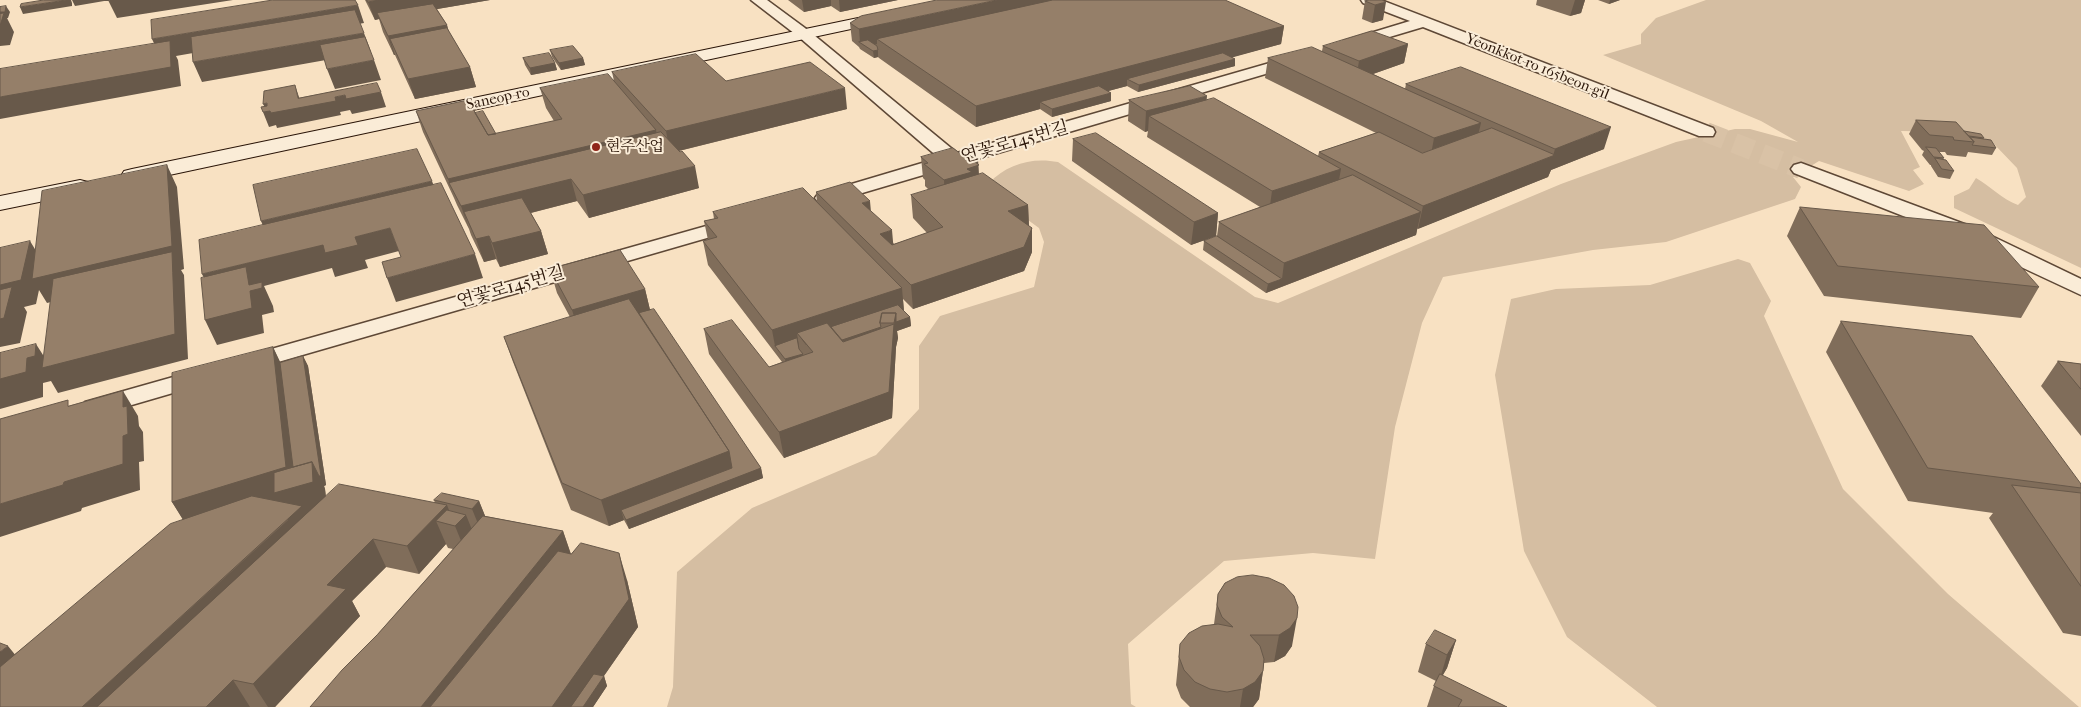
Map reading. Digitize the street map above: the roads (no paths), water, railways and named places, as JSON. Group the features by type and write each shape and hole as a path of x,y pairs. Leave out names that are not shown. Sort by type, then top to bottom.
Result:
{"street":[{"path":"758,0 804,34 954,161"},
{"name":"Yeonkkot-ro 165beon-gil","path":"1368,0 1706,132"},
{"name":"Saneop-ro","path":"116,179 909,12"},
{"name":"연꽃로145번길","path":"801,205 1424,22"},
{"path":"1801,169 1967,233 2081,288"},
{"path":"0,203 97,183"},
{"name":"연꽃로145번길","path":"76,413 753,218"}],"tunnel":[{"path":"1706,132 1801,169"}],"place":[{"name":"현주산업","path":"596,147"}]}
